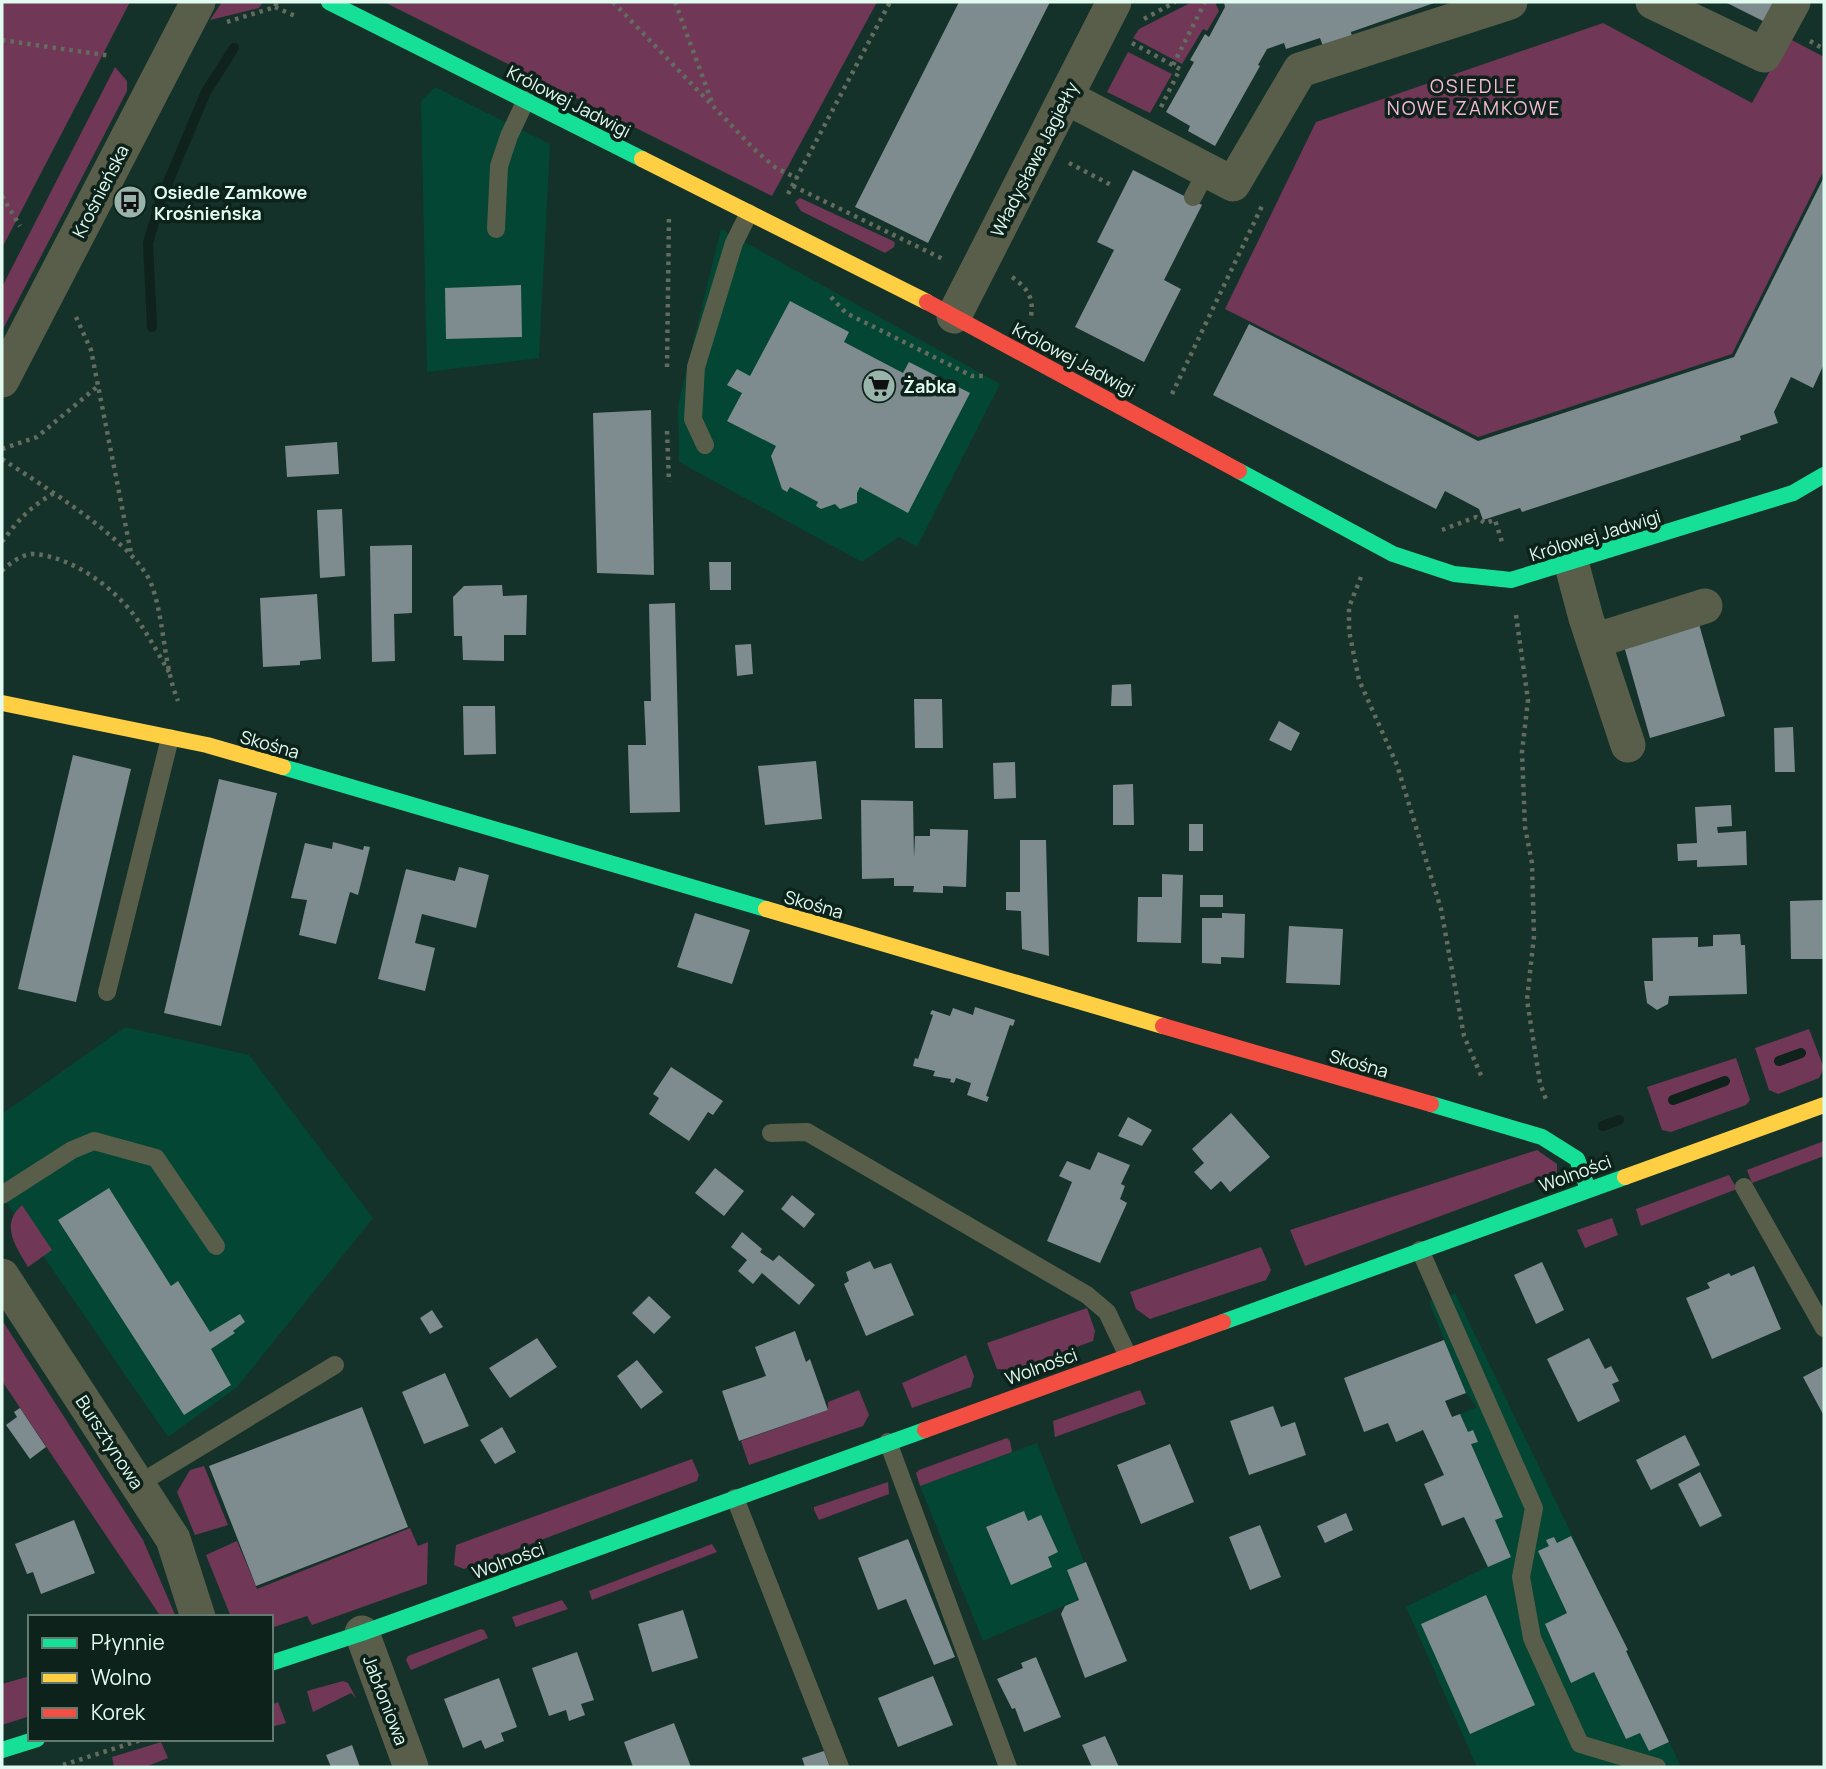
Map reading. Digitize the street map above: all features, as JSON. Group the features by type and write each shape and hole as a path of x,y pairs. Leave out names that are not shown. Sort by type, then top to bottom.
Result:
{"street":[{"name":"Królowej Jadwigi","path":"330,2 954,316 1393,554 1454,574 1511,580 1793,493 1824,475"},
{"path":"1066,97 1200,184 1233,184 1300,70 1510,2"},
{"path":"1653,2 1764,55 1793,2"},
{"name":"Krośnieńska","path":"2,380 211,12"},
{"name":"Władysława Jagiełły","path":"954,316 1066,97 1127,12"},
{"path":"1570,562 1628,745"},
{"path":"1594,641 1704,606"},
{"name":"Skośna","path":"2,703 207,745 1494,1123 1542,1138 1577,1159 1588,1189"},
{"name":"Wolności","path":"273,1662 362,1633 1824,1105"},
{"name":"Bursztynowa","path":"2,1276 173,1539 197,1615"},
{"name":"Jabłoniowa","path":"362,1633 411,1767"},
{"path":"2,1750 31,1741"}],"lane":[{"path":"496,229 499,166 509,136 526,100"},
{"path":"705,445 693,419 696,367 734,243 749,213"},
{"path":"107,992 170,738"},
{"path":"771,1133 807,1132 1087,1295 1107,1312 1128,1356"},
{"path":"2,1195 72,1150 94,1141 156,1158 216,1246"},
{"path":"1744,1187 1824,1328"},
{"path":"1420,1250 1534,1508 1521,1577 1532,1638 1580,1744 1657,1767"},
{"path":"137,1485 335,1365"},
{"path":"888,1442 1009,1767"},
{"path":"736,1498 840,1767"}],"path":[{"path":"211,12 275,6 277,2"},
{"path":"613,2 756,151 776,168 797,178"},
{"path":"676,2 715,109"},
{"path":"787,196 890,2"},
{"path":"1162,8 1166,2"},
{"path":"1127,12 1162,8 1175,2"},
{"path":"1173,65 1205,2"},
{"path":"1123,38 1181,69 1158,111"},
{"path":"2,40 111,56"},
{"path":"1062,159 1113,186"},
{"path":"666,375 669,194 677,177"},
{"path":"793,186 945,260"},
{"path":"2,196 20,226"},
{"path":"1167,405 1262,205"},
{"path":"1005,273 1028,290 1033,302 1032,315 1028,322"},
{"path":"74,314 91,350 131,554"},
{"path":"2,449 37,437 99,386"},
{"path":"667,427 669,482"},
{"path":"2,459 54,493 131,554 151,581 175,694 188,725 207,745"},
{"path":"2,542 33,505 54,493"},
{"path":"1432,534 1476,517 1485,523 1495,520 1502,544"},
{"path":"1375,544 1349,607 1349,631 1356,668 1397,765 1441,909 1464,1036 1485,1086 1494,1123"},
{"path":"2,570 12,561 33,553 69,564 111,590 140,623 171,676"},
{"path":"1511,580 1528,700 1522,752 1525,827 1532,863 1534,936 1527,1000 1540,1083 1547,1099 1542,1138"},
{"path":"55,1767 138,1741"}],"shaded area":[{"path":"2,2 130,2 2,248"},
{"path":"222,2 263,2 259,8 210,20"},
{"path":"384,2 877,2 772,196"},
{"path":"1192,2 1215,2 1219,11 1207,31 1203,29 1182,64 1133,38 1139,29"},
{"path":"1603,23 1752,103 1788,38 1824,57 1824,170 1732,354 1478,437 1225,309 1316,122"},
{"path":"1128,52 1172,74 1150,113 1107,92"},
{"path":"115,67 127,81 127,91 2,331 2,287"},
{"path":"435,87 550,144 539,358 427,372 421,101"},
{"path":"800,198 893,241 894,247 885,253 801,211 795,202"},
{"path":"721,229 1000,384 917,547 899,537 862,562 679,462 678,405"},
{"path":"125,1027 249,1055 373,1218 237,1387 168,1437 2,1196 2,1114"},
{"path":"1809,1029 1824,1068 1819,1078 1778,1094 1769,1090 1755,1048"},
{"path":"1736,1058 1750,1100 1746,1105 1671,1132 1662,1130 1647,1087"},
{"path":"1824,1141 1824,1156 1752,1183 1747,1170"},
{"path":"1537,1150 1557,1164 1557,1173 1305,1266 1290,1230"},
{"path":"1729,1175 1737,1189 1641,1226 1636,1209"},
{"path":"22,1205 52,1250 28,1267 15,1243 11,1228 15,1213"},
{"path":"1612,1218 1618,1235 1585,1248 1577,1230"},
{"path":"1261,1247 1271,1270 1266,1280 1150,1319 1136,1309 1130,1292"},
{"path":"1455,1293 1681,1767 1477,1767 1406,1607 1487,1567 1423,1430 1477,1407 1466,1393 1429,1302"},
{"path":"1087,1308 1095,1331 1093,1341 1013,1370 997,1369 987,1343"},
{"path":"2,1320 143,1540 175,1615 160,1615 2,1381"},
{"path":"966,1355 974,1376 971,1387 912,1408 902,1383"},
{"path":"859,1390 869,1415 863,1426 749,1465 741,1441 828,1410 828,1402"},
{"path":"1140,1390 1146,1404 1055,1437 1053,1421"},
{"path":"1007,1438 1012,1452 920,1486 916,1473 919,1470"},
{"path":"1037,1443 1096,1592 983,1641 920,1486"},
{"path":"692,1459 699,1475 697,1481 464,1569 454,1565 456,1545"},
{"path":"204,1466 228,1525 195,1535 177,1492 190,1470"},
{"path":"888,1482 889,1494 819,1520 814,1510 814,1507"},
{"path":"410,1528 418,1546 428,1542 427,1584 312,1625 307,1616 273,1627 273,1615 230,1615 206,1555 237,1541 257,1589"},
{"path":"712,1544 717,1552 592,1600 589,1591"},
{"path":"562,1600 568,1609 516,1627 512,1617"},
{"path":"481,1629 488,1638 411,1670 406,1660 408,1656"},
{"path":"28,1677 28,1717 2,1725 2,1684"},
{"path":"343,1681 348,1683 356,1698 351,1693 313,1712 307,1691"},
{"path":"278,1702 286,1723 273,1726 273,1704"},
{"path":"161,1742 168,1758 145,1767 114,1767 112,1757"}],"building":[{"path":"959,2 1050,2 928,243 855,207"},
{"path":"1224,2 1437,2 1351,32 1352,37 1323,46 1320,38 1286,49 1284,43 1267,49 1215,146 1188,131 1190,126 1166,112 1194,62 1190,60 1205,34 1209,37 1225,7"},
{"path":"1725,2 1776,2 1765,22"},
{"path":"1133,170 1202,205 1164,280 1181,289 1144,362 1075,327 1114,250 1097,242"},
{"path":"1824,177 1824,364 1813,388 1791,377 1774,412 1778,423 1740,436 1741,440 1522,512 1520,508 1483,520 1479,509 1445,491 1436,509 1213,395 1249,324 1478,441 1734,357"},
{"path":"521,285 522,337 446,339 445,288"},
{"path":"790,301 849,332 844,342 903,373 909,362 970,393 908,513 860,487 857,503 840,509 835,504 821,509 816,506 818,502 790,487 787,492 782,489 771,456 776,446 727,421 742,393 727,385 737,369 750,376"},
{"path":"651,410 654,575 597,573 593,413"},
{"path":"337,442 339,474 287,477 285,446"},
{"path":"342,509 345,576 320,578 317,510"},
{"path":"412,545 412,613 394,614 395,661 372,662 370,546"},
{"path":"709,562 731,562 731,590 710,590"},
{"path":"502,585 503,596 527,595 526,635 504,635 504,661 463,660 462,636 454,636 453,597 464,586"},
{"path":"317,594 321,659 300,661 300,665 263,667 260,598"},
{"path":"675,603 680,812 630,813 628,745 646,745 644,701 651,701 649,604"},
{"path":"1697,617 1725,716 1650,738 1622,639"},
{"path":"751,644 753,674 737,676 735,645"},
{"path":"1131,684 1132,706 1111,706 1112,685"},
{"path":"914,699 942,699 943,748 915,748"},
{"path":"463,706 495,706 496,754 464,755"},
{"path":"1279,721 1300,733 1291,751 1269,740"},
{"path":"1793,727 1795,772 1775,772 1774,728"},
{"path":"73,755 131,769 76,1002 18,989"},
{"path":"816,761 822,819 765,825 758,766"},
{"path":"1015,762 1016,798 994,799 993,763"},
{"path":"219,779 277,793 221,1026 164,1013"},
{"path":"1133,784 1134,825 1113,825 1113,785"},
{"path":"861,800 913,801 914,858 915,836 930,836 930,829 968,830 966,887 943,886 943,893 913,892 914,886 894,886 894,878 862,879"},
{"path":"1731,805 1732,826 1717,827 1718,833 1746,831 1747,865 1697,867 1697,860 1678,861 1677,844 1697,843 1695,807"},
{"path":"1189,824 1203,824 1203,851 1189,851"},
{"path":"1020,840 1046,840 1049,956 1022,949 1021,911 1006,910 1006,892 1020,892"},
{"path":"333,842 363,850 364,846 370,847 358,895 350,892 336,944 299,935 307,900 291,898 305,843 332,849"},
{"path":"459,867 489,875 476,928 422,914 415,943 435,948 425,991 378,979 406,869 455,881"},
{"path":"1162,874 1183,875 1181,943 1137,942 1138,897 1162,897"},
{"path":"1200,895 1223,895 1223,907 1200,907"},
{"path":"1824,900 1824,959 1791,959 1790,901"},
{"path":"695,913 750,930 732,984 677,967"},
{"path":"1222,913 1245,914 1244,958 1221,957 1221,964 1202,963 1202,918 1222,918"},
{"path":"1289,926 1343,929 1340,985 1286,983"},
{"path":"1740,934 1741,945 1745,945 1747,994 1669,996 1668,1004 1657,1010 1647,1003 1644,981 1653,981 1652,938 1698,937 1698,947 1713,946 1713,935"},
{"path":"975,1007 1015,1020 1013,1026 1010,1025 986,1096 989,1097 987,1102 967,1095 971,1083 956,1078 954,1083 950,1082 951,1079 933,1076 935,1071 913,1066 933,1015 930,1014 932,1010 950,1016 953,1008 973,1015"},
{"path":"671,1067 723,1101 713,1115 708,1112 689,1141 649,1114 659,1098 653,1094"},
{"path":"1231,1113 1270,1157 1230,1192 1221,1181 1211,1190 1194,1172 1204,1163 1192,1149"},
{"path":"1128,1117 1152,1130 1142,1146 1118,1136"},
{"path":"1098,1152 1130,1165 1121,1184 1125,1186 1120,1199 1127,1203 1100,1263 1047,1241 1072,1182 1059,1176 1067,1161 1090,1170"},
{"path":"715,1168 744,1191 724,1216 695,1193"},
{"path":"109,1188 171,1286 178,1281 210,1332 240,1314 245,1322 233,1331 235,1333 211,1349 231,1385 184,1415 58,1220"},
{"path":"792,1195 815,1214 804,1228 781,1209"},
{"path":"742,1232 762,1249 760,1252 773,1261 779,1255 815,1285 799,1305 762,1273 753,1284 738,1271 747,1260 731,1247"},
{"path":"870,1261 874,1269 891,1263 914,1315 866,1336 844,1284 849,1281 846,1272"},
{"path":"1542,1262 1564,1310 1536,1324 1514,1275"},
{"path":"1754,1266 1781,1329 1712,1359 1686,1298 1710,1288 1707,1283"},
{"path":"649,1296 671,1317 654,1334 632,1313"},
{"path":"432,1310 443,1327 430,1334 420,1318"},
{"path":"795,1331 806,1362 810,1359 828,1410 739,1441 722,1391 766,1376 755,1347"},
{"path":"537,1338 557,1367 510,1398 489,1368"},
{"path":"1589,1338 1605,1369 1611,1366 1619,1381 1612,1384 1620,1401 1578,1422 1547,1359"},
{"path":"1444,1340 1466,1393 1445,1401 1452,1417 1460,1414 1468,1432 1473,1430 1478,1442 1471,1444 1503,1517 1495,1520 1511,1557 1488,1567 1464,1517 1442,1526 1424,1484 1444,1475 1423,1430 1396,1442 1388,1423 1364,1432 1344,1378"},
{"path":"637,1360 663,1392 641,1409 617,1376"},
{"path":"1824,1366 1824,1416 1803,1377"},
{"path":"445,1373 469,1426 424,1444 402,1392"},
{"path":"1273,1406 1281,1427 1295,1422 1306,1455 1249,1475 1230,1421"},
{"path":"362,1407 408,1527 256,1586 209,1466"},
{"path":"20,1408 46,1447 30,1459 6,1425 17,1417 14,1412"},
{"path":"502,1427 516,1452 495,1464 480,1440"},
{"path":"1685,1435 1700,1465 1651,1490 1636,1460"},
{"path":"1170,1444 1194,1502 1141,1524 1117,1465"},
{"path":"1700,1472 1722,1516 1700,1527 1678,1484"},
{"path":"1024,1511 1028,1521 1041,1515 1058,1552 1048,1557 1052,1567 1011,1585 986,1527"},
{"path":"1346,1513 1353,1530 1325,1543 1317,1526"},
{"path":"74,1520 95,1573 41,1594 33,1572 27,1574 15,1544"},
{"path":"1260,1525 1281,1577 1250,1590 1229,1537"},
{"path":"1571,1536 1628,1650 1626,1651 1669,1742 1649,1751 1640,1733 1626,1739 1594,1672 1571,1683 1545,1624 1567,1613 1538,1551 1549,1546 1546,1540 1554,1537 1557,1543"},
{"path":"908,1539 955,1657 934,1665 906,1599 878,1610 858,1558"},
{"path":"1086,1562 1127,1661 1085,1678 1061,1614 1065,1606 1079,1600 1067,1570"},
{"path":"1486,1595 1535,1705 1470,1734 1421,1624"},
{"path":"683,1610 698,1658 652,1672 638,1624"},
{"path":"577,1652 594,1700 581,1704 585,1715 569,1721 566,1710 549,1716 532,1668"},
{"path":"1036,1657 1061,1717 1024,1732 1015,1708 1012,1709 997,1679 1023,1668 1021,1663"},
{"path":"933,1676 953,1725 898,1747 878,1698"},
{"path":"499,1678 517,1727 501,1733 504,1741 485,1749 481,1740 463,1748 444,1699"},
{"path":"674,1723 691,1767 633,1767 624,1742"},
{"path":"1105,1736 1119,1767 1092,1767 1082,1745"},
{"path":"352,1745 360,1767 331,1767 326,1755"},
{"path":"824,1751 830,1767 805,1767 802,1758"}],"waterway":[{"path":"152,327 148,243 161,199 206,92 234,48"},
{"path":"1779,1061 1801,1053"},
{"path":"1673,1100 1725,1081"},
{"path":"1603,1126 1619,1120"}],"traffic: fast":[{"path":"329,2 642,159"},
{"path":"1239,471 1393,554 1454,574 1511,580 1793,493 1824,475"},
{"path":"283,767 766,909"},
{"path":"1431,1104 1542,1137 1577,1159 1588,1189"},
{"path":"1223,1322 1625,1177"},
{"path":"273,1662 362,1633 925,1430"},
{"path":"2,1750 31,1741"}],"traffic: slow":[{"path":"642,159 927,302"},
{"path":"2,703 207,745 283,767"},
{"path":"766,909 1163,1026"},
{"path":"1625,1177 1824,1105"}],"traffic: jam":[{"path":"927,302 1239,471"},
{"path":"1163,1026 1431,1104"},
{"path":"925,1430 1223,1322"}],"place":[{"name":"Osiedle Zamkowe Krośnieńska","path":"130,202"},
{"name":"Żabka","path":"879,386"}],"district":[{"name":"OSIEDLE NOWE ZAMKOWE","path":"1474,97"}]}
